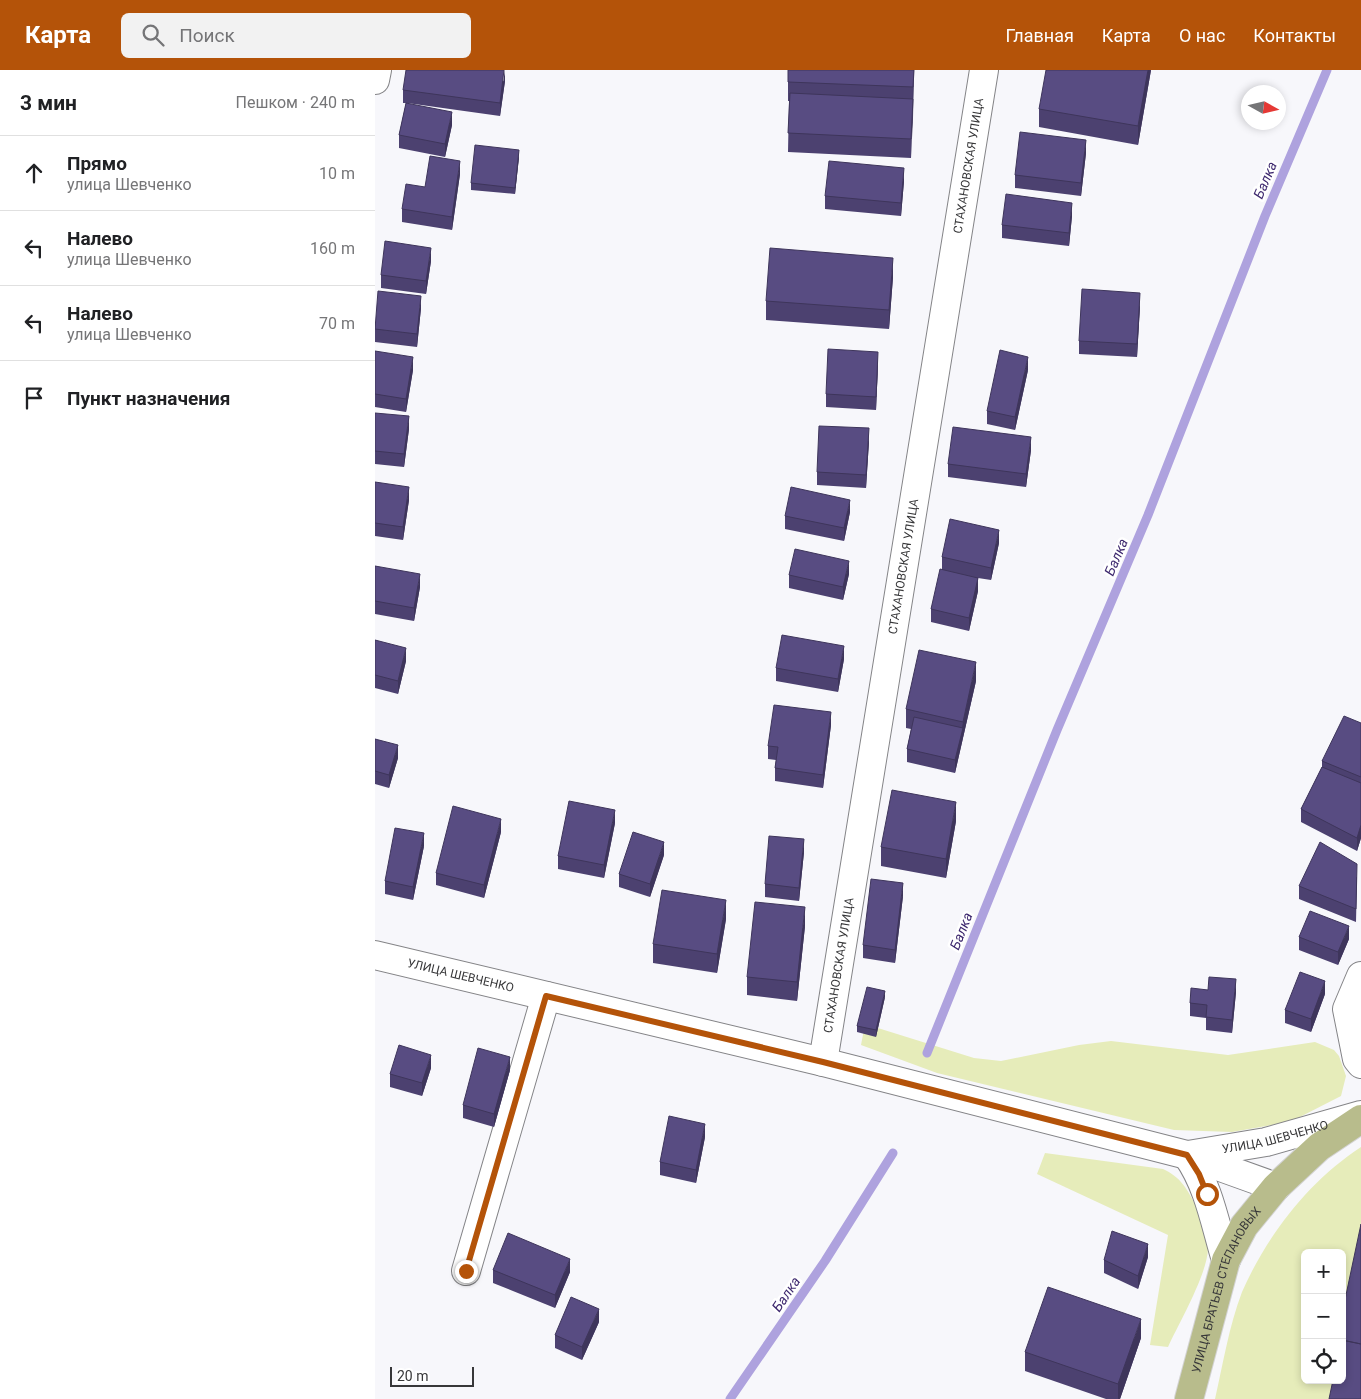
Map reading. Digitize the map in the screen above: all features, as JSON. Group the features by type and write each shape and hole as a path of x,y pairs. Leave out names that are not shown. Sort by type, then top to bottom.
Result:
{"main road":[{"name":"УЛИЦА БРАТЬЕВ СТЕПАНОВЫХ","path":"1189,1399 1225,1260 1244,1226 1276,1187 1319,1146 1361,1119"}],"street":[{"path":"375,80 377,70"},
{"name":"СТАХАНОВСКАЯ УЛИЦА","path":"823,1062 984,70"},
{"name":"УЛИЦА ШЕВЧЕНКО","path":"375,955 823,1062 1187,1155 1276,1187"},
{"path":"1361,976 1347,1009 1357,1059 1361,1064"},
{"path":"466,1271 546,996"},
{"name":"УЛИЦА ШЕВЧЕНКО","path":"1187,1155 1275,1140 1361,1115"},
{"path":"1187,1155 1199,1174 1207,1194 1225,1260"}],"green space":[{"path":"865,1024 974,1058 1001,1061 1079,1045 1111,1041 1228,1055 1315,1042 1334,1050 1339,1056 1346,1076 1341,1096 1296,1119 1232,1132 1174,1130 937,1073 861,1045"},
{"path":"1361,1147 1361,1243 1346,1314 1346,1249 1301,1249 1301,1384 1339,1384 1336,1399 1215,1399 1237,1305 1252,1271 1291,1211 1324,1176"},
{"path":"1045,1153 1163,1169 1178,1179 1189,1192 1202,1220 1208,1242 1207,1258 1198,1284 1168,1347 1150,1345 1168,1235 1037,1174"}],"building":[{"path":"406,70 504,70 500,103 403,90"},
{"path":"788,70 914,70 913,87 788,82"},
{"path":"1046,70 1148,70 1138,126 1039,109"},
{"path":"790,93 913,99 911,139 788,133"},
{"path":"406,103 452,112 445,144 399,135"},
{"path":"1020,132 1086,140 1081,183 1015,175"},
{"path":"475,145 519,150 515,188 471,183"},
{"path":"430,156 460,161 452,217 402,209 406,184 425,187"},
{"path":"829,161 904,168 901,203 825,196"},
{"path":"1006,194 1072,203 1069,233 1002,225"},
{"path":"385,241 431,248 426,281 381,275"},
{"path":"770,248 893,258 889,310 766,301"},
{"path":"1082,289 1140,293 1137,344 1079,341"},
{"path":"378,291 421,296 417,334 375,329"},
{"path":"828,349 878,352 876,397 826,394"},
{"path":"1000,350 1028,357 1015,417 987,411"},
{"path":"375,351 413,357 406,399 375,394"},
{"path":"375,413 409,416 404,454 375,451"},
{"path":"819,426 869,428 866,475 817,472"},
{"path":"953,427 1031,437 1026,474 948,464"},
{"path":"375,482 409,487 403,527 375,523"},
{"path":"791,487 850,500 844,528 785,516"},
{"path":"950,519 999,530 991,568 942,557"},
{"path":"795,549 849,561 843,587 789,575"},
{"path":"375,566 420,574 414,608 375,601"},
{"path":"940,569 978,578 969,618 931,609"},
{"path":"782,635 844,646 838,679 776,668"},
{"path":"375,640 406,648 398,681 375,675"},
{"path":"919,650 976,662 963,722 906,709"},
{"path":"774,705 831,712 823,775 775,768 778,747 768,746"},
{"path":"1344,716 1361,723 1361,777 1322,761"},
{"path":"914,717 963,728 955,760 907,749"},
{"path":"375,739 398,745 389,775 375,771"},
{"path":"1322,767 1361,783 1361,825 1357,838 1301,809"},
{"path":"892,790 956,802 946,859 881,847"},
{"path":"569,801 615,810 604,865 558,856"},
{"path":"453,806 501,819 484,885 436,873"},
{"path":"395,828 424,833 413,887 385,881"},
{"path":"633,832 664,842 650,884 619,874"},
{"path":"769,836 804,839 799,888 765,884"},
{"path":"1320,842 1357,864 1356,909 1299,886"},
{"path":"871,879 903,883 895,950 863,945"},
{"path":"662,890 726,900 717,954 653,944"},
{"path":"755,902 805,907 797,982 747,977"},
{"path":"1310,911 1349,926 1338,952 1299,937"},
{"path":"1300,972 1325,981 1311,1019 1285,1010"},
{"path":"1209,977 1236,979 1232,1020 1206,1017 1207,1005 1190,1003 1191,988 1208,990"},
{"path":"867,987 885,991 876,1030 857,1026"},
{"path":"399,1045 431,1055 422,1083 390,1074"},
{"path":"478,1048 510,1057 494,1114 463,1105"},
{"path":"669,1116 705,1124 696,1170 660,1162"},
{"path":"1361,1224 1361,1344 1346,1341 1346,1295"},
{"path":"1112,1231 1148,1244 1138,1276 1104,1260"},
{"path":"508,1233 570,1259 555,1295 493,1270"},
{"path":"1048,1287 1141,1319 1118,1384 1025,1352"},
{"path":"571,1297 599,1309 582,1347 555,1335"},
{"path":"1346,1341 1361,1344 1361,1399 1329,1399 1332,1384 1346,1384"}],"waterway":[{"name":"Балка","path":"927,1053 1057,730 1148,515 1265,216 1327,70"},
{"name":"Балка","path":"730,1399 825,1261 893,1153"}],"route":[{"path":"466,1271 546,996 823,1062 1187,1155 1199,1174 1207,1194"}]}
